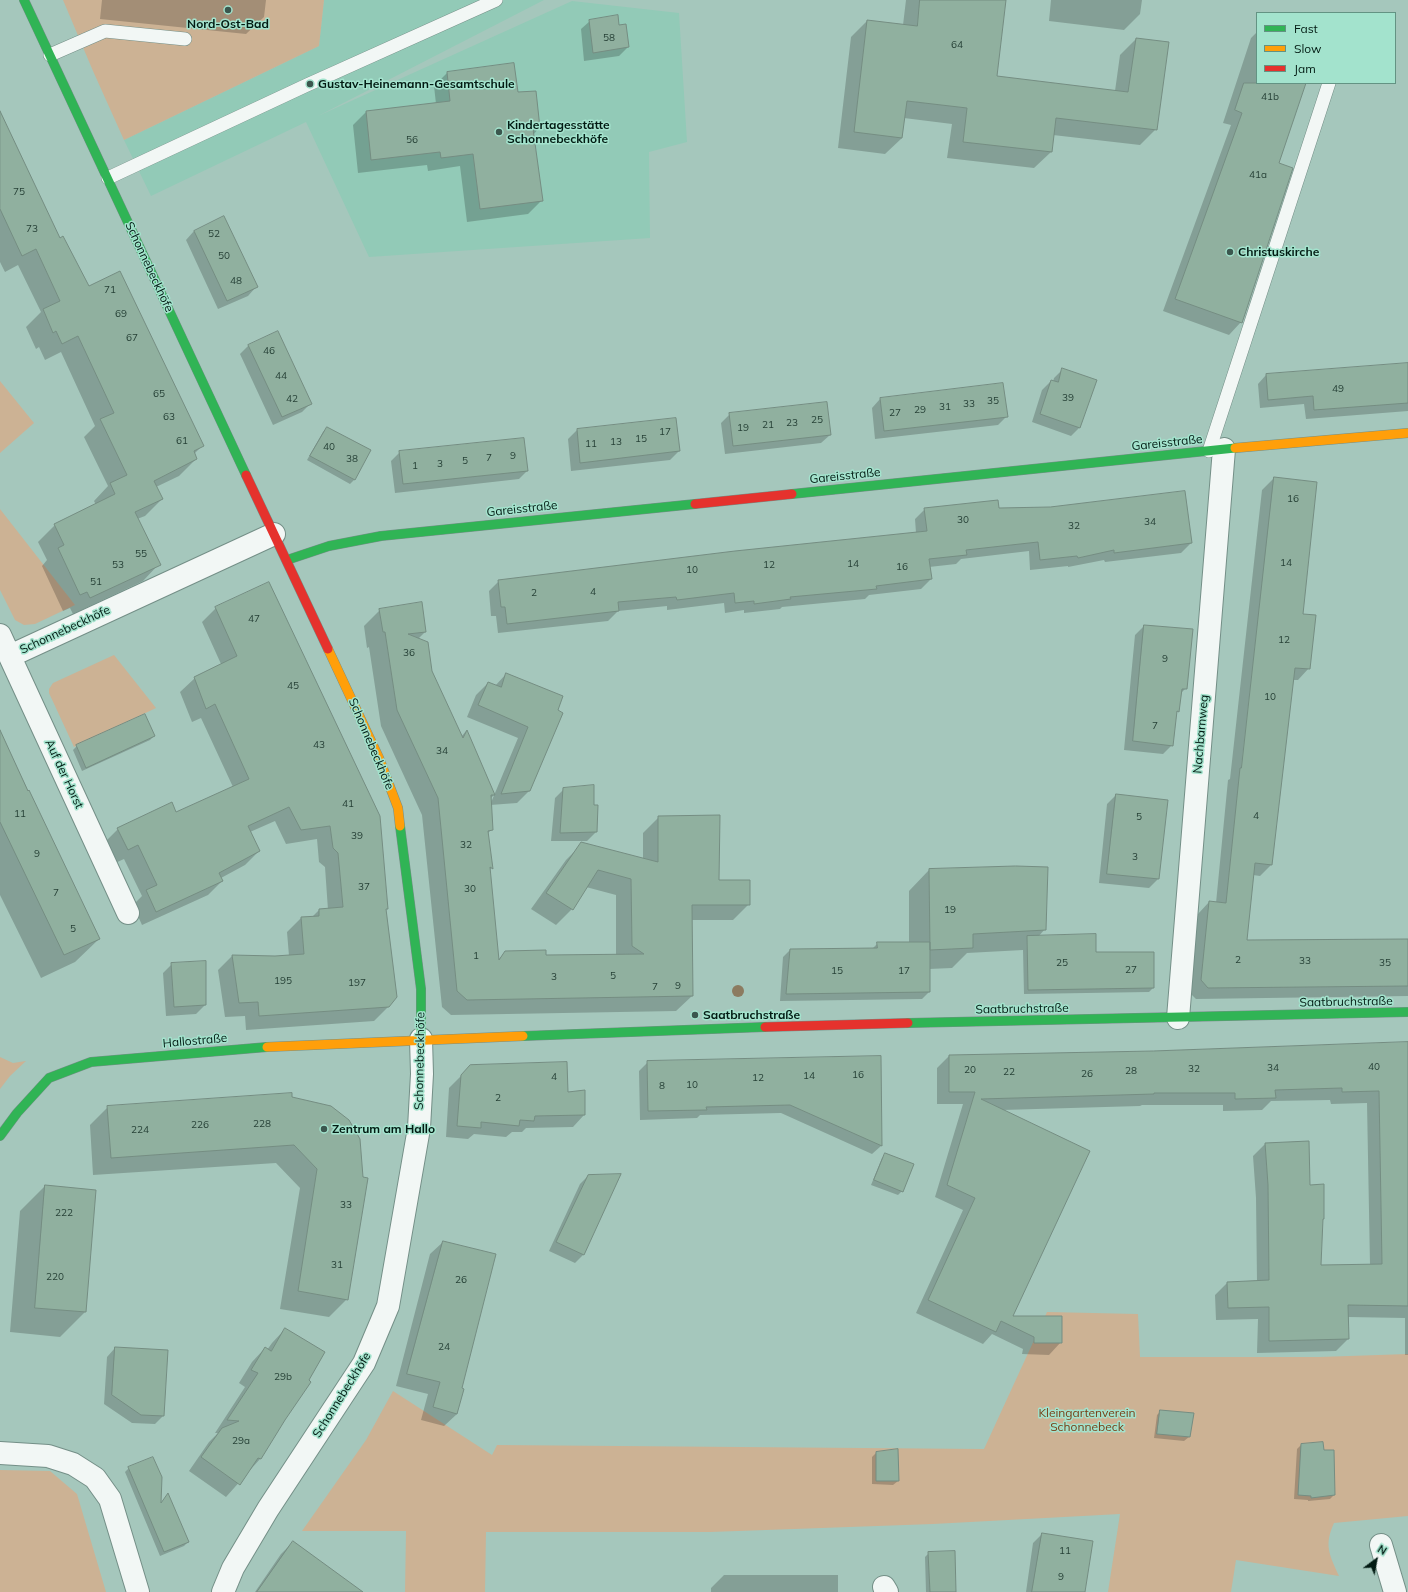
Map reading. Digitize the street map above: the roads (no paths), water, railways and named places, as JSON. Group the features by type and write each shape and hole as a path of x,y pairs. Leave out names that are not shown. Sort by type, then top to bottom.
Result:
{"street":[{"name":"Schonnebeckhöfe","path":"24,0 379,758 398,808 421,989 422,1074 419,1128 388,1306 364,1363 268,1509 233,1568 223,1592"},
{"name":"Gareisstraße","path":"287,560 329,546 382,536 1216,450 1408,433"},
{"name":"Nachbarnweg","path":"1178,1018 1216,450"},
{"name":"Schonnebeckhöfe","path":"10,656 274,534"},
{"name":"Auf der Horst","path":"0,635 128,913"},
{"name":"Saatbruchstraße","path":"421,1039 820,1025 1408,1012"},
{"name":"Hallostraße","path":"0,1136 17,1113 49,1078 91,1062 284,1046 421,1039"},
{"path":"0,1453 48,1456 73,1464 95,1478 110,1499 138,1592"},
{"path":"1381,1545 1395,1592"}],"lane":[{"path":"108,178 307,85 496,0"},
{"path":"50,55 105,31 185,38"},
{"path":"1216,450 1247,333 1285,222 1329,84"}],"place":[{"name":"Nord-Ost-Bad","path":"228,10"},
{"name":"Gustav-Heinemann-Gesamtschule","path":"310,84"},
{"name":"Kindertagesstätte Schonnebeckhöfe","path":"499,132"},
{"name":"Christuskirche","path":"1230,252"},
{"name":"Saatbruchstraße","path":"695,1015"},
{"name":"Zentrum am Hallo","path":"324,1129"}],"park label":[{"name":"Kleingartenverein Schonnebeck","path":"1087,1420"}]}
